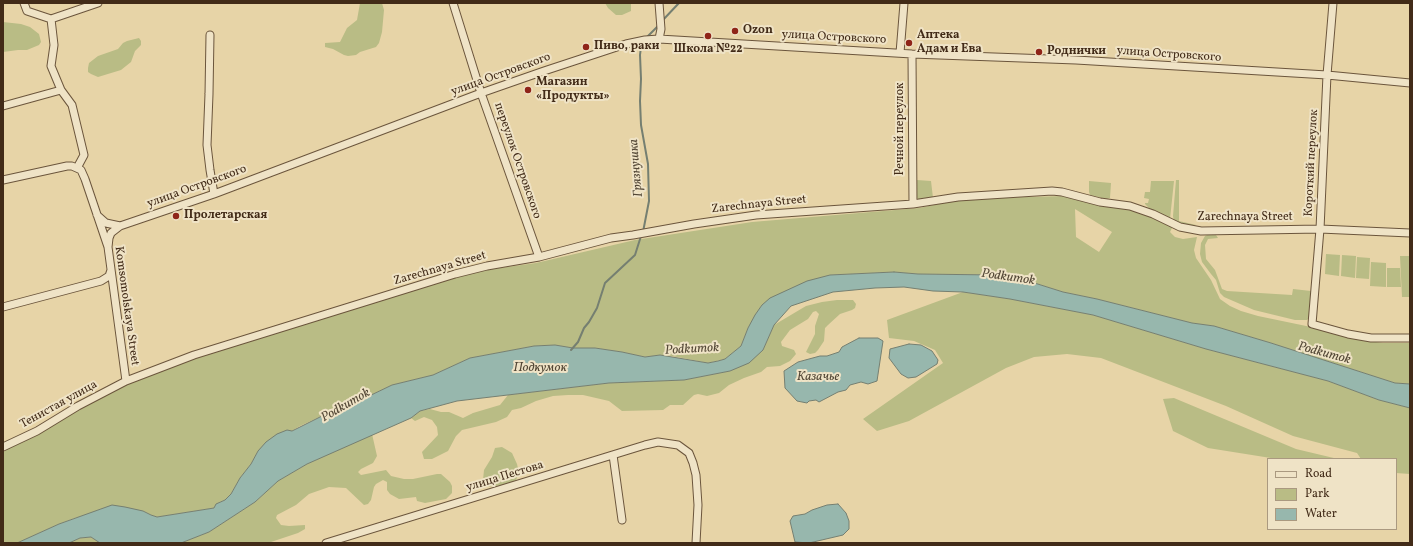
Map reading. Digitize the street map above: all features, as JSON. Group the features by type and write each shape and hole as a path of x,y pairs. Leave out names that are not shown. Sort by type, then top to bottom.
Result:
{"street":[{"path":"24,3 27,11 51,19 98,3"},
{"name":"переулок Островского","path":"453,3 481,93 539,257"},
{"path":"900,53 904,3"},
{"name":"Короткий переулок","path":"1333,3 1327,76 1320,229 1312,324 1348,334 1371,338 1410,338"},
{"path":"657,39 661,29 660,5"},
{"path":"3,180 56,167 67,166 77,168 84,155 72,106 61,90 51,66 54,45 51,19"},
{"path":"210,35 207,145 214,194"},
{"name":"улица Островского","path":"120,226 214,194 481,93 637,41 657,39 912,54 1068,59 1327,76 1410,84"},
{"name":"Речной переулок","path":"912,54 913,204"},
{"path":"3,106 61,90"},
{"name":"Komsomolskaya Street","path":"77,168 81,170 85,179 108,247 126,381"},
{"name":"Zarechnaya Street","path":"126,381 194,355 424,283 487,266 539,257 611,238 756,215 913,204 958,197 1052,191 1062,192 1100,202 1130,206 1153,214 1180,227 1201,231 1320,229 1410,233"},
{"path":"97,215 106,223 120,226"},
{"path":"108,247 111,233 120,226"},
{"path":"3,307 101,281 109,276 111,270"},
{"path":"101,281 113,286"},
{"name":"Тенистая улица","path":"3,447 37,432 78,406 126,381"},
{"name":"улица Пестова","path":"326,543 346,540 658,442 678,445 689,453 693,463 696,475 698,505 696,543"},
{"path":"613,455 622,520"}],"green space":[{"path":"360,3 382,3 384,10 382,32 379,43 376,47 360,52 356,55 348,56 325,47 325,43 340,42 347,28 357,20"},
{"path":"605,3 631,3 631,11 622,15 616,15"},
{"path":"3,22 21,24 30,27 39,34 41,42 39,45 27,50 3,52"},
{"path":"139,38 141,45 135,51 131,62 121,70 98,77 88,72 89,63 98,56 118,49 127,41"},
{"path":"1176,180 1179,180 1179,221 1196,225 1192,227 1174,222 1173,216"},
{"path":"915,181 931,181 933,198 920,201 918,199 916,196"},
{"path":"1089,181 1111,183 1110,198 1106,199 1090,195"},
{"path":"1151,181 1174,181 1170,219 1151,210 1145,204 1148,203 1149,199 1144,198 1145,192 1150,192"},
{"path":"1066,196 1122,206 1165,222 1172,228 1170,232 1175,237 1183,239 1197,237 1194,250 1196,258 1211,280 1220,299 1230,306 1258,316 1362,340 1383,343 1410,343 1410,384 1395,383 1214,326 1192,323 1063,292 1025,280 995,275 918,274 894,272 830,275 762,305 748,328 741,346 725,359 708,363 672,356 660,355 645,357 595,348 573,348 555,345 534,346 470,358 433,375 392,385 351,406 337,409 300,426 258,451 231,494 214,508 157,517 143,511 101,509 91,514 59,524 17,543 3,543 3,450 34,437 87,403 126,384 202,356 431,284 485,270 536,263 635,240 752,222 919,208 959,200","holes":["1075,209 1112,232 1099,252 1076,237"]},
{"path":"1209,234 1216,235 1218,238 1208,239 1205,245 1206,259 1215,270 1222,289 1227,291 1292,295 1293,289 1311,291 1310,317 1307,320 1295,320 1254,310 1224,297 1220,293 1216,280 1202,262 1200,254 1201,243 1205,236"},
{"path":"1326,254 1340,255 1339,276 1325,274"},
{"path":"1342,255 1356,256 1355,278 1341,276"},
{"path":"1400,256 1410,256 1410,297 1402,297"},
{"path":"1357,257 1370,258 1369,279 1356,278"},
{"path":"1371,262 1386,263 1386,287 1370,286"},
{"path":"1387,268 1400,268 1401,287 1387,287"},
{"path":"963,292 1010,299 1093,315 1206,349 1328,381 1379,400 1410,408 1410,474 1397,473 1397,458 1360,458 1357,453 1293,436 1226,406 1101,358 1067,354 1034,357 1006,368 909,421 877,431 863,419 943,363 935,350 914,341 889,338 887,320"},
{"path":"837,300 853,300 856,304 855,308 840,314 825,328 824,341 815,353 810,354 806,352 815,334 815,326 819,314 816,311 813,312 808,319 790,330 781,342 782,346 794,350 796,354 790,361 780,366 767,367 761,372 729,385 719,393 707,396 698,394 694,395 683,405 670,405 663,410 622,411 609,401 583,395 553,396 512,410 507,417 496,422 462,430 456,436 448,451 432,459 424,459 422,452 438,435 437,427 432,420 424,417 415,421 411,418 420,411 430,409 441,412 449,412 463,418 473,413 500,405 508,395 609,383 684,380 730,371 763,350 774,325 806,306"},
{"path":"1174,398 1296,449 1334,458 1271,458 1208,448 1173,431 1163,399"},
{"path":"372,434 377,456 373,463 358,472 361,475 386,470 391,476 404,479 413,479 441,474 450,482 452,486 452,493 446,499 425,503 417,501 416,497 399,499 390,494 387,490 387,482 383,480 376,484 371,500 368,504 364,505 346,488 329,487 309,494 296,505 277,515 276,518 281,525 305,525 305,529 298,533 268,543 181,543 209,532 255,502 278,481 307,464"},
{"path":"502,447 512,453 517,464 519,473 516,480 507,484 484,487 484,470 492,457 495,448"},
{"path":"91,537 100,543 69,543 80,538"}],"water":[{"name":"Подкумок","path":"894,272 918,274 995,275 1025,280 1063,292 1192,323 1214,326 1395,383 1410,384 1410,408 1379,400 1328,381 1206,349 1093,315 1010,299 963,292 933,291 904,287 833,292 791,306 774,325 763,350 749,363 730,371 684,380 609,383 457,401 420,411 411,418 307,464 278,481 255,502 209,532 181,543 100,543 91,537 80,538 69,543 17,543 59,524 112,505 143,511 157,517 214,508 216,504 225,500 231,494 258,451 266,442 277,434 287,430 292,431 337,409 351,406 392,385 433,375 470,358 534,346 555,345 573,348 595,348 645,357 660,355 708,363 718,361 725,359 741,346 755,315 762,305 770,298 807,281 830,275"},
{"name":"Казачье","path":"859,338 878,338 883,341 877,381 868,384 861,382 850,385 846,390 838,392 819,402 816,400 809,401 807,403 797,401 785,388 784,371 798,362 839,352 842,347"},
{"path":"909,344 921,345 932,351 938,360 937,364 916,377 908,378 901,374 889,358 890,349"},
{"path":"838,504 846,513 849,521 849,529 843,535 809,543 795,542 790,521 793,516 805,514 827,505"}],"waterway":[{"name":"Грязнушка","path":"662,21 679,3"},
{"name":"Грязнушка","path":"647,37 658,26"},
{"name":"Грязнушка","path":"643,232 649,201 648,164 641,125 640,101 640,55 641,47 644,43"},
{"name":"Грязнушка","path":"571,350 578,342 584,328 597,308 605,283 635,255 641,236"}],"place":[{"name":"Ozon","path":"735,31"},
{"name":"Школа №22","path":"708,36"},
{"name":"Аптека Адам и Ева","path":"909,43"},
{"name":"Пиво, раки","path":"586,47"},
{"name":"Роднички","path":"1039,52"},
{"name":"Магазин «Продукты»","path":"528,90"},
{"name":"Пролетарская","path":"176,216"}],"water label":[{"name":"Podkumok","path":"1008,278"},
{"name":"Podkumok","path":"692,350"},
{"name":"Podkumok","path":"1324,354"},
{"name":"Podkumok","path":"346,406"}]}
